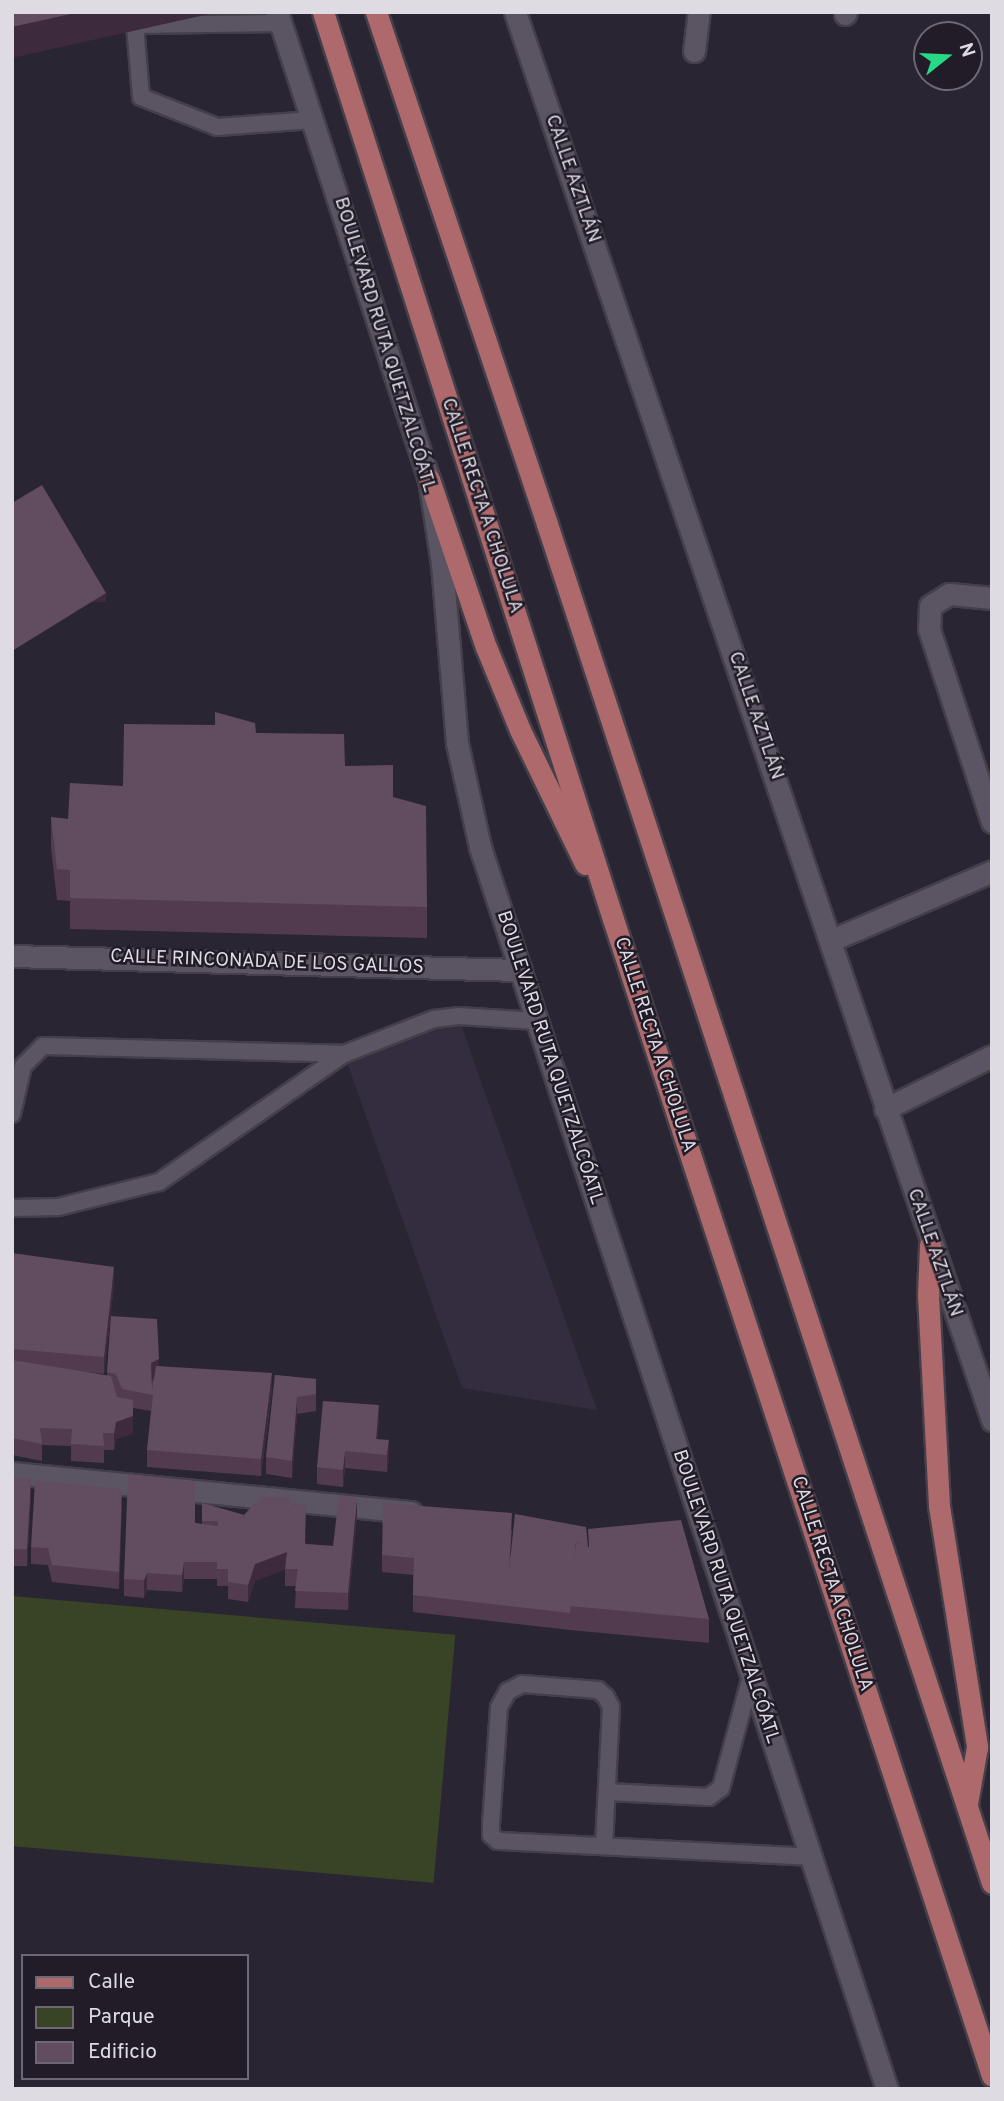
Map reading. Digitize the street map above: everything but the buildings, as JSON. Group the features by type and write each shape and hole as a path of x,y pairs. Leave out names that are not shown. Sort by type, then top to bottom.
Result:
{"main road":[{"name":"CALLE RECTA A CHOLULA","path":"323,12 613,919 992,2077"},
{"path":"376,12 547,524 992,1883"},
{"name":"CALLE AZTLÁN","path":"515,12 832,940 930,1245 992,1420"},
{"path":"694,51 699,12"},
{"name":"BOULEVARD RUTA QUETZALCÓATL","path":"279,17 429,479 442,564 451,694 460,756 480,847 887,2089"},
{"path":"429,479 478,624 520,730 613,919"},
{"path":"992,598 949,594 930,606 929,629 992,822"},
{"path":"832,940 992,871"},
{"name":"CALLE RINCONADA DE LOS GALLOS","path":"12,956 521,970"},
{"path":"885,1109 992,1056"},
{"path":"930,1245 928,1295 939,1506 978,1747 967,1806"},
{"path":"12,1473 434,1514"},
{"path":"680,1536 705,1536"}],"lane":[{"path":"279,17 135,25 141,97 217,127 313,120"},
{"path":"12,1209 58,1207 159,1182 344,1054 434,1019 458,1016 537,1021"},
{"path":"12,1114 23,1066 43,1046 344,1054"},
{"path":"607,1792 709,1797 721,1788 751,1676"},
{"path":"604,1845 611,1707 606,1698 598,1690 522,1684 508,1691 499,1707 491,1835 498,1841 811,1857"}],"shaded area":[{"path":"458,1016 597,1410 462,1388 344,1054"}],"green space":[{"path":"12,1596 455,1635 434,1883 12,1846"}]}
